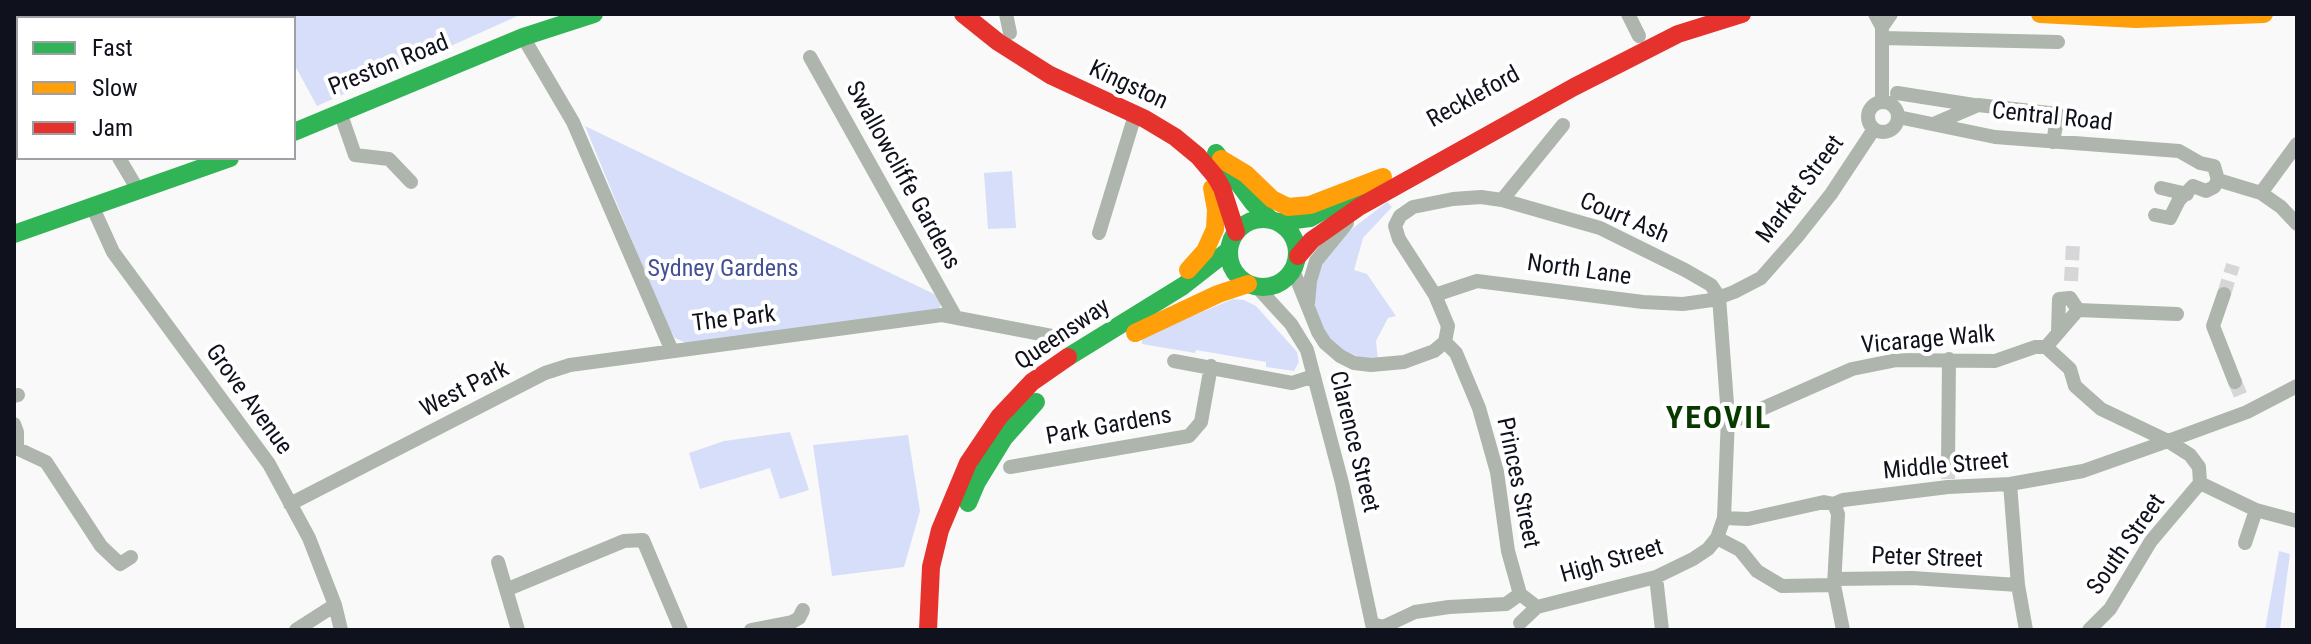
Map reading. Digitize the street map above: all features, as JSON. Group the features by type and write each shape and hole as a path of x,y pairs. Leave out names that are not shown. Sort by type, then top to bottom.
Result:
{"main road":[{"name":"Preston Road","path":"296,131 523,37 594,14"},
{"name":"Kingston","path":"963,14 998,42 1050,75 1135,115 1214,163 1232,241"},
{"name":"Kingston","path":"985,14 1010,33 1072,69 1164,110 1185,124 1214,163 1253,203 1275,220"},
{"name":"Reckleford","path":"1275,220 1310,218 1639,36 1694,14"},
{"name":"Reckleford","path":"1295,263 1312,240 1359,207 1635,54 1678,34 1742,14"},
{"path":"2040,14 2136,19 2264,14"},
{"path":"14,234 224,160"},
{"path":"1159,301 1198,260 1212,238 1216,210 1214,163 1246,174 1272,199 1288,207 1310,205 1383,177"},
{"path":"1275,220 1295,240 1295,263 1277,284 1252,285 1235,272 1232,241 1247,222 1275,220"},
{"name":"Queensway","path":"928,630 931,567 940,530 968,463 999,417 1032,382 1199,274 1232,241"},
{"name":"Queensway","path":"944,630 946,581 961,518 977,482 1021,417 1065,375 1088,358 1218,294 1252,285"}],"street":[{"path":"1006,14 1010,33"},
{"path":"1628,14 1639,36"},
{"path":"1882,102 1880,26 1891,14"},
{"path":"1880,26 2058,42"},
{"name":"The Park","path":"523,37 573,122 672,351 942,315 1057,337"},
{"name":"Swallowcliffe Gardens","path":"810,57 955,316"},
{"path":"1897,93 2058,114 2053,142"},
{"path":"1882,102 1892,104 1898,117 1892,129 1883,132 1874,129 1869,120 1870,110 1882,102"},
{"path":"1936,123 1978,105"},
{"path":"340,112 355,155 389,159 411,182"},
{"path":"1099,233 1135,115"},
{"name":"Central Road","path":"1898,117 1995,137 2179,151 2200,163"},
{"path":"1502,200 1563,125"},
{"name":"Market Street","path":"1719,297 1761,278 1817,213 1874,129"},
{"path":"2261,193 2297,144"},
{"path":"120,160 138,190"},
{"path":"2155,215 2170,218 2179,200 2190,190 2191,173 2200,163 2214,166 2218,180"},
{"path":"2218,180 2261,193 2281,207 2297,224"},
{"path":"2161,188 2210,190 2218,180"},
{"name":"Court Ash","path":"1435,295 1399,239 1395,226 1400,216 1413,207 1481,197 1600,228 1711,285 1719,297"},
{"name":"Reckleford","path":"1308,313 1310,281 1316,261 1359,207"},
{"name":"Grove Avenue","path":"93,208 113,252 269,464 309,538 335,605 341,630"},
{"path":"1295,263 1308,313 1325,343 1354,363 1404,362 1434,351 1445,342 1448,326 1435,295"},
{"name":"North Lane","path":"1435,295 1477,281 1643,302 1683,304 1719,297"},
{"path":"2071,281 2074,304 2046,347 2070,369 2075,386 2101,409 2190,455 2199,467 2200,483 2256,510 2297,521"},
{"name":"Clarence Street","path":"1252,285 1300,336 1307,350 1342,483 1372,624 1383,627 1415,612 1506,604"},
{"path":"2224,294 2206,324 2235,382"},
{"path":"1717,538 1724,518 1728,417 1719,297"},
{"path":"2058,332 2059,299 2074,304 2177,314"},
{"name":"Princes Street","path":"1445,342 1456,353 1479,408 1497,472 1508,551 1520,594"},
{"name":"Vicarage Walk","path":"1728,417 1734,421 1852,369 1897,360 1995,361 2035,347 2046,347"},
{"name":"West Park","path":"290,504 545,373 570,365 672,351"},
{"path":"1948,477 1949,359"},
{"path":"1174,361 1292,383 1314,376"},
{"name":"Park Gardens","path":"1010,467 1189,436 1201,422 1211,366"},
{"name":"Middle Street","path":"1724,518 1748,519 1824,502 1834,504 1948,477 2010,484 2083,471 2168,441 2297,386"},
{"path":"14,424 17,432 15,447 46,462 101,546 122,566"},
{"name":"South Street","path":"2089,630 2110,609 2151,541 2200,483"},
{"path":"2010,484 2018,585 2026,630"},
{"path":"1834,504 1838,514 1834,582 1843,630"},
{"path":"2245,543 2256,510"},
{"path":"643,540 651,526"},
{"name":"High Street","path":"1519,626 1537,607 1656,577 1693,559 1717,538"},
{"name":"Peter Street","path":"1717,538 1740,550 1757,571 1782,586 1912,578 2018,585"},
{"path":"508,589 624,541 643,540"},
{"path":"643,540 681,630"},
{"path":"498,562 518,630"},
{"path":"1656,577 1662,630"},
{"path":"1519,626 1506,604 1520,594"},
{"name":"High Street","path":"1520,594 1537,607"},
{"path":"296,630 335,605"},
{"path":"751,630 792,622 799,618 803,610"}],"green space":[{"path":"522,14 317,106 296,68 296,16 268,16"},
{"name":"Sydney Gardens","path":"585,126 934,294 941,303 939,310 691,345 675,338 666,323"},
{"path":"1012,171 1016,228 988,229 984,173"},
{"path":"1387,202 1392,207 1363,238 1354,270 1367,274 1396,316 1388,318 1376,341 1378,360 1367,360 1338,348 1328,338 1316,317 1313,291 1320,264 1348,232"},
{"path":"1233,299 1256,306 1297,352 1299,362 1294,371 1266,367 1266,362 1142,344 1142,337"},
{"path":"790,432 809,490 780,499 770,468 700,489 689,453 724,441"},
{"path":"908,435 920,511 904,567 832,576 813,445"},
{"path":"2279,551 2290,554 2280,630 2265,630"}],"tunnel":[{"path":"2071,281 2073,243"},
{"path":"2224,294 2233,265"},
{"path":"2235,382 2243,401"},
{"path":"1948,466 1948,479"}],"traffic: fast":[{"path":"296,131 523,37 594,14"},
{"path":"1216,153 1253,203 1270,219"},
{"path":"14,234 224,160"},
{"path":"1280,222 1310,218 1357,192"},
{"path":"1270,219 1291,234 1297,253 1295,266 1287,277 1270,287 1256,287 1239,277 1231,266 1229,246 1239,229 1250,221 1270,219"},
{"path":"1068,357 1183,286 1229,250"},
{"path":"968,503 1004,438 1036,402"}],"traffic: slow":[{"path":"2040,14 2136,19 2264,14"},
{"path":"1221,159 1246,174 1272,199 1288,207 1310,205 1383,177"},
{"path":"1188,270 1205,251 1215,229 1212,188"},
{"path":"1135,333 1218,294 1248,284"}],"traffic: jam":[{"path":"963,14 998,42 1050,75 1145,119 1175,137 1198,156 1215,176 1236,232"},
{"path":"1298,256 1312,240 1359,207 1574,87 1678,34 1742,14"},
{"path":"928,630 931,567 940,530 968,463 999,417 1032,382 1068,357"}],"district":[{"name":"YEOVIL","path":"1719,420"}]}
